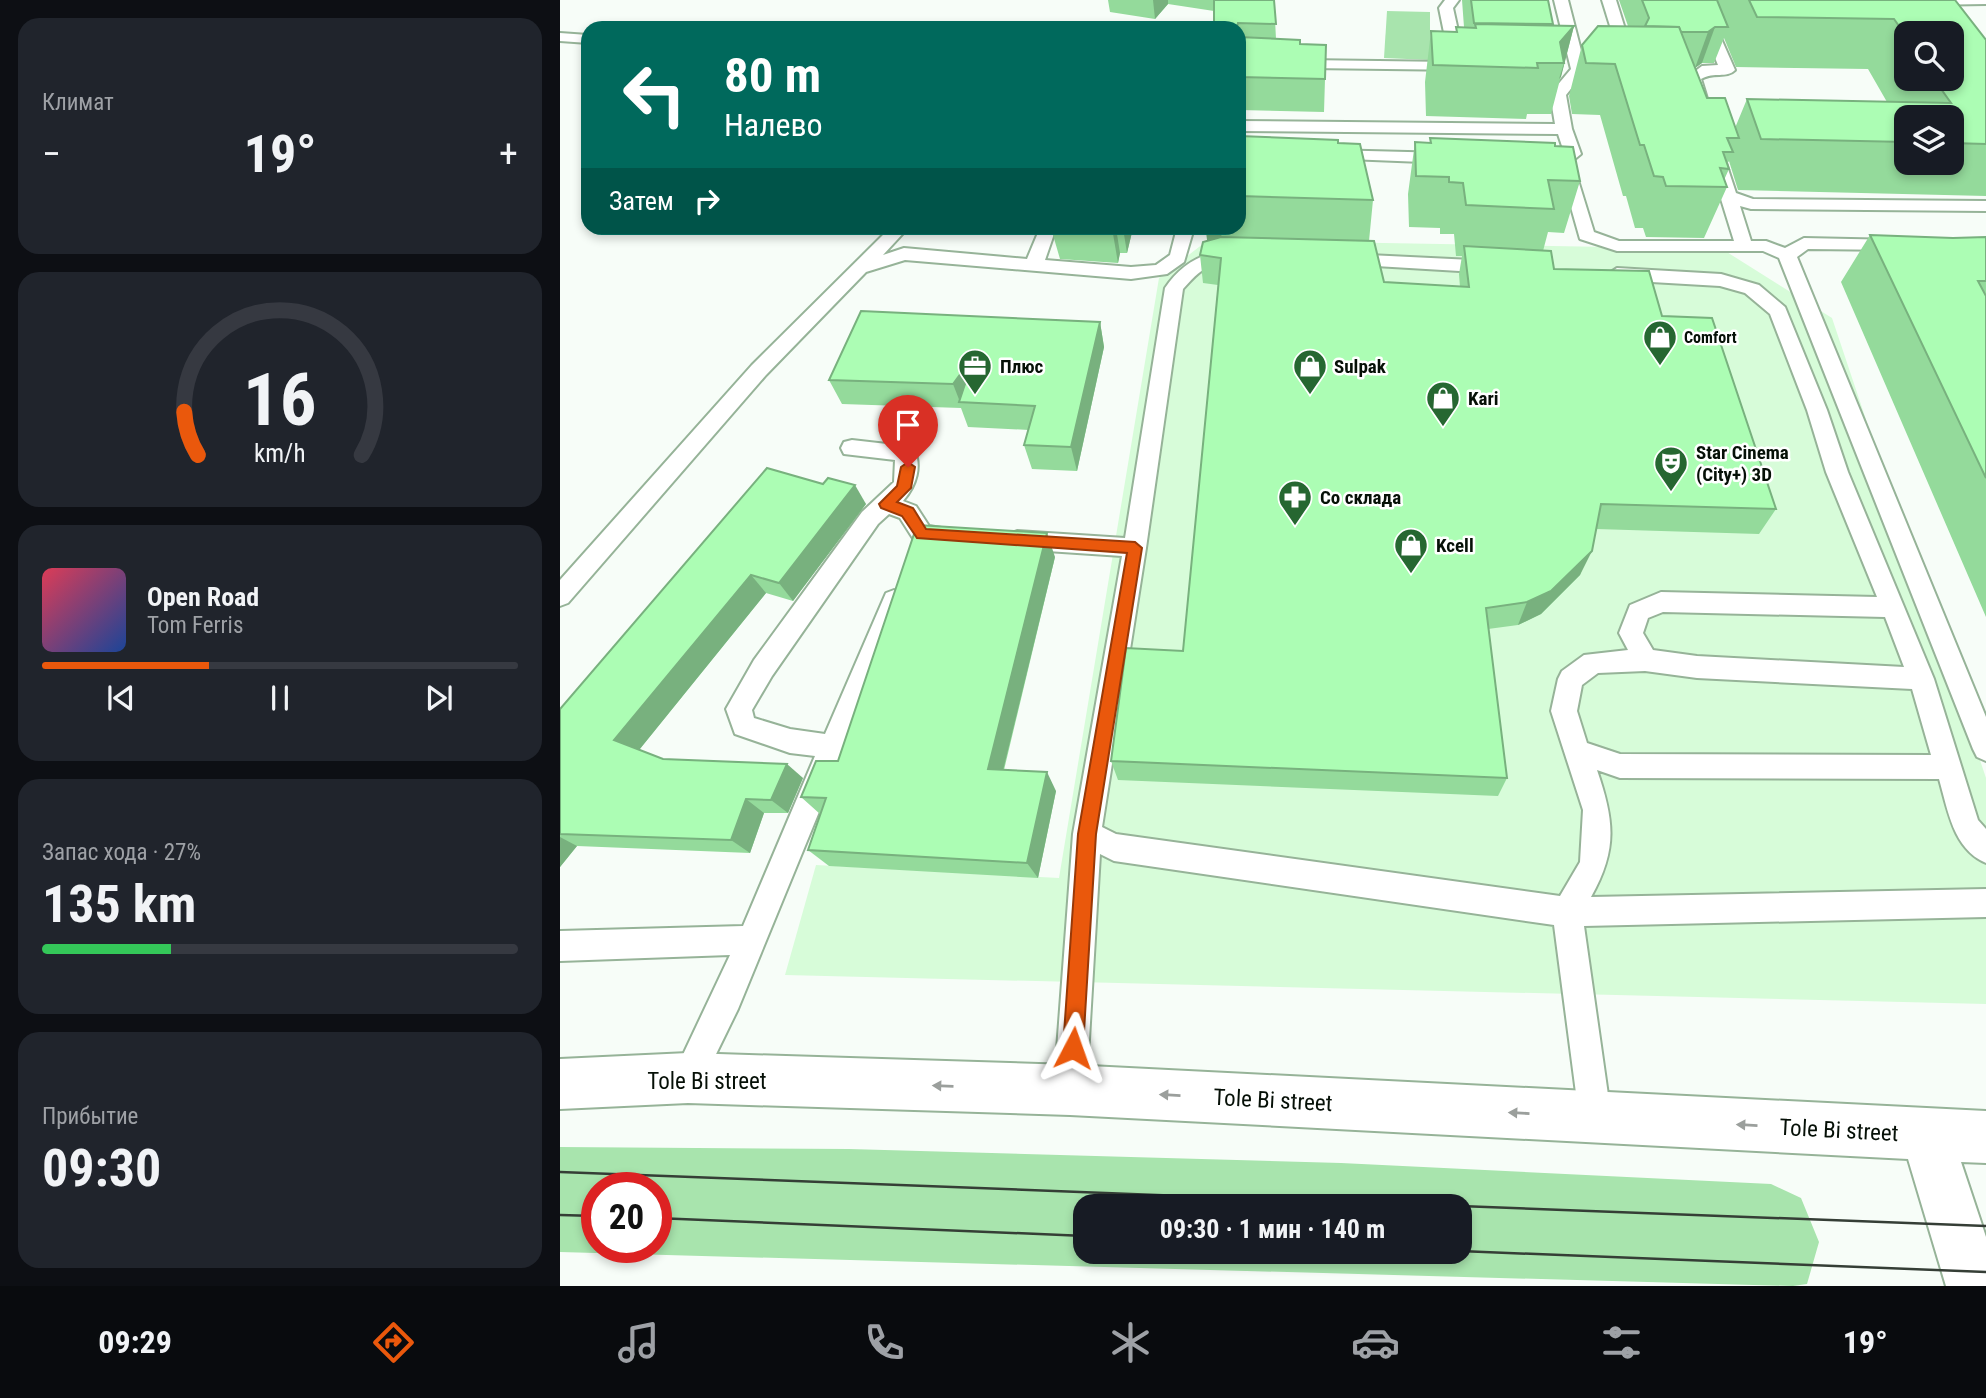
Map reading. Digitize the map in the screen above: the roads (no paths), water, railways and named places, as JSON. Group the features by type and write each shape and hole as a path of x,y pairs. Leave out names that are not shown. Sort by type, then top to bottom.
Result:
{"main road":[{"name":"Tole Bi street","path":"560,1084 688,1078 1070,1090 1986,1137"},
{"path":"1927,1135 1974,1286"}],"lane":[{"path":"1246,62 1464,67 1446,8 1452,0"},
{"path":"1531,160 1564,160 1573,155 1564,129 1558,94 1578,69 1561,0"},
{"path":"1609,0 1628,55 1623,66 1612,67"},
{"path":"1903,2 1986,0"},
{"path":"1705,117 1693,78 1707,69 1728,70 1709,26 1720,17 1734,17"},
{"path":"560,37 581,39"},
{"path":"1246,126 1564,129"},
{"path":"1713,144 1744,246"},
{"path":"1309,154 1462,158"},
{"path":"1564,160 1586,235 1617,246 1766,246 1787,255 1986,749"},
{"path":"1728,196 1751,204 1986,206"},
{"path":"560,596 759,370 892,235"},
{"path":"1034,265 1045,235"},
{"path":"856,270 875,261 904,254 1132,273 1161,270 1178,258 1183,235"},
{"path":"1787,255 1804,243 1921,246"},
{"path":"1070,1090 1087,834 1135,548 1174,288 1196,263 1222,256 1249,257"},
{"path":"1332,259 1518,268"},
{"path":"1599,273 1721,279 1752,289 1778,311 1817,410 1836,472 1921,679 1967,828 1986,849"},
{"path":"832,747 790,741 744,726 738,709 763,668 870,517 904,488 908,467 905,453 852,448"},
{"path":"886,504 908,512 922,534"},
{"path":"922,534 1135,548"},
{"path":"688,1078 727,998 922,534"},
{"path":"1645,660 1631,634 1638,612 1661,602 1893,607"},
{"path":"1595,1116 1567,912 1594,866 1597,810 1564,711 1571,679 1593,663 1645,660 1697,667 1921,679"},
{"path":"1577,751 1620,766 1946,767"},
{"path":"1087,834 1114,847 1567,912 1986,903"},
{"path":"560,946 751,940"}],"tram line":[{"path":"560,1172 1132,1194"},
{"path":"1472,1206 1986,1226"},
{"path":"560,1215 581,1216"},
{"path":"672,1219 1073,1235"},
{"path":"1472,1251 1986,1272"}],"place":[{"name":"Comfort","path":"1660,367"},
{"name":"Плюс","path":"975,396"},
{"name":"Sulpak","path":"1310,396"},
{"name":"Kari","path":"1443,428"},
{"name":"Star Cinema (City+) 3D","path":"1671,493"},
{"name":"Со склада","path":"1295,527"},
{"name":"Kcell","path":"1411,575"}]}
